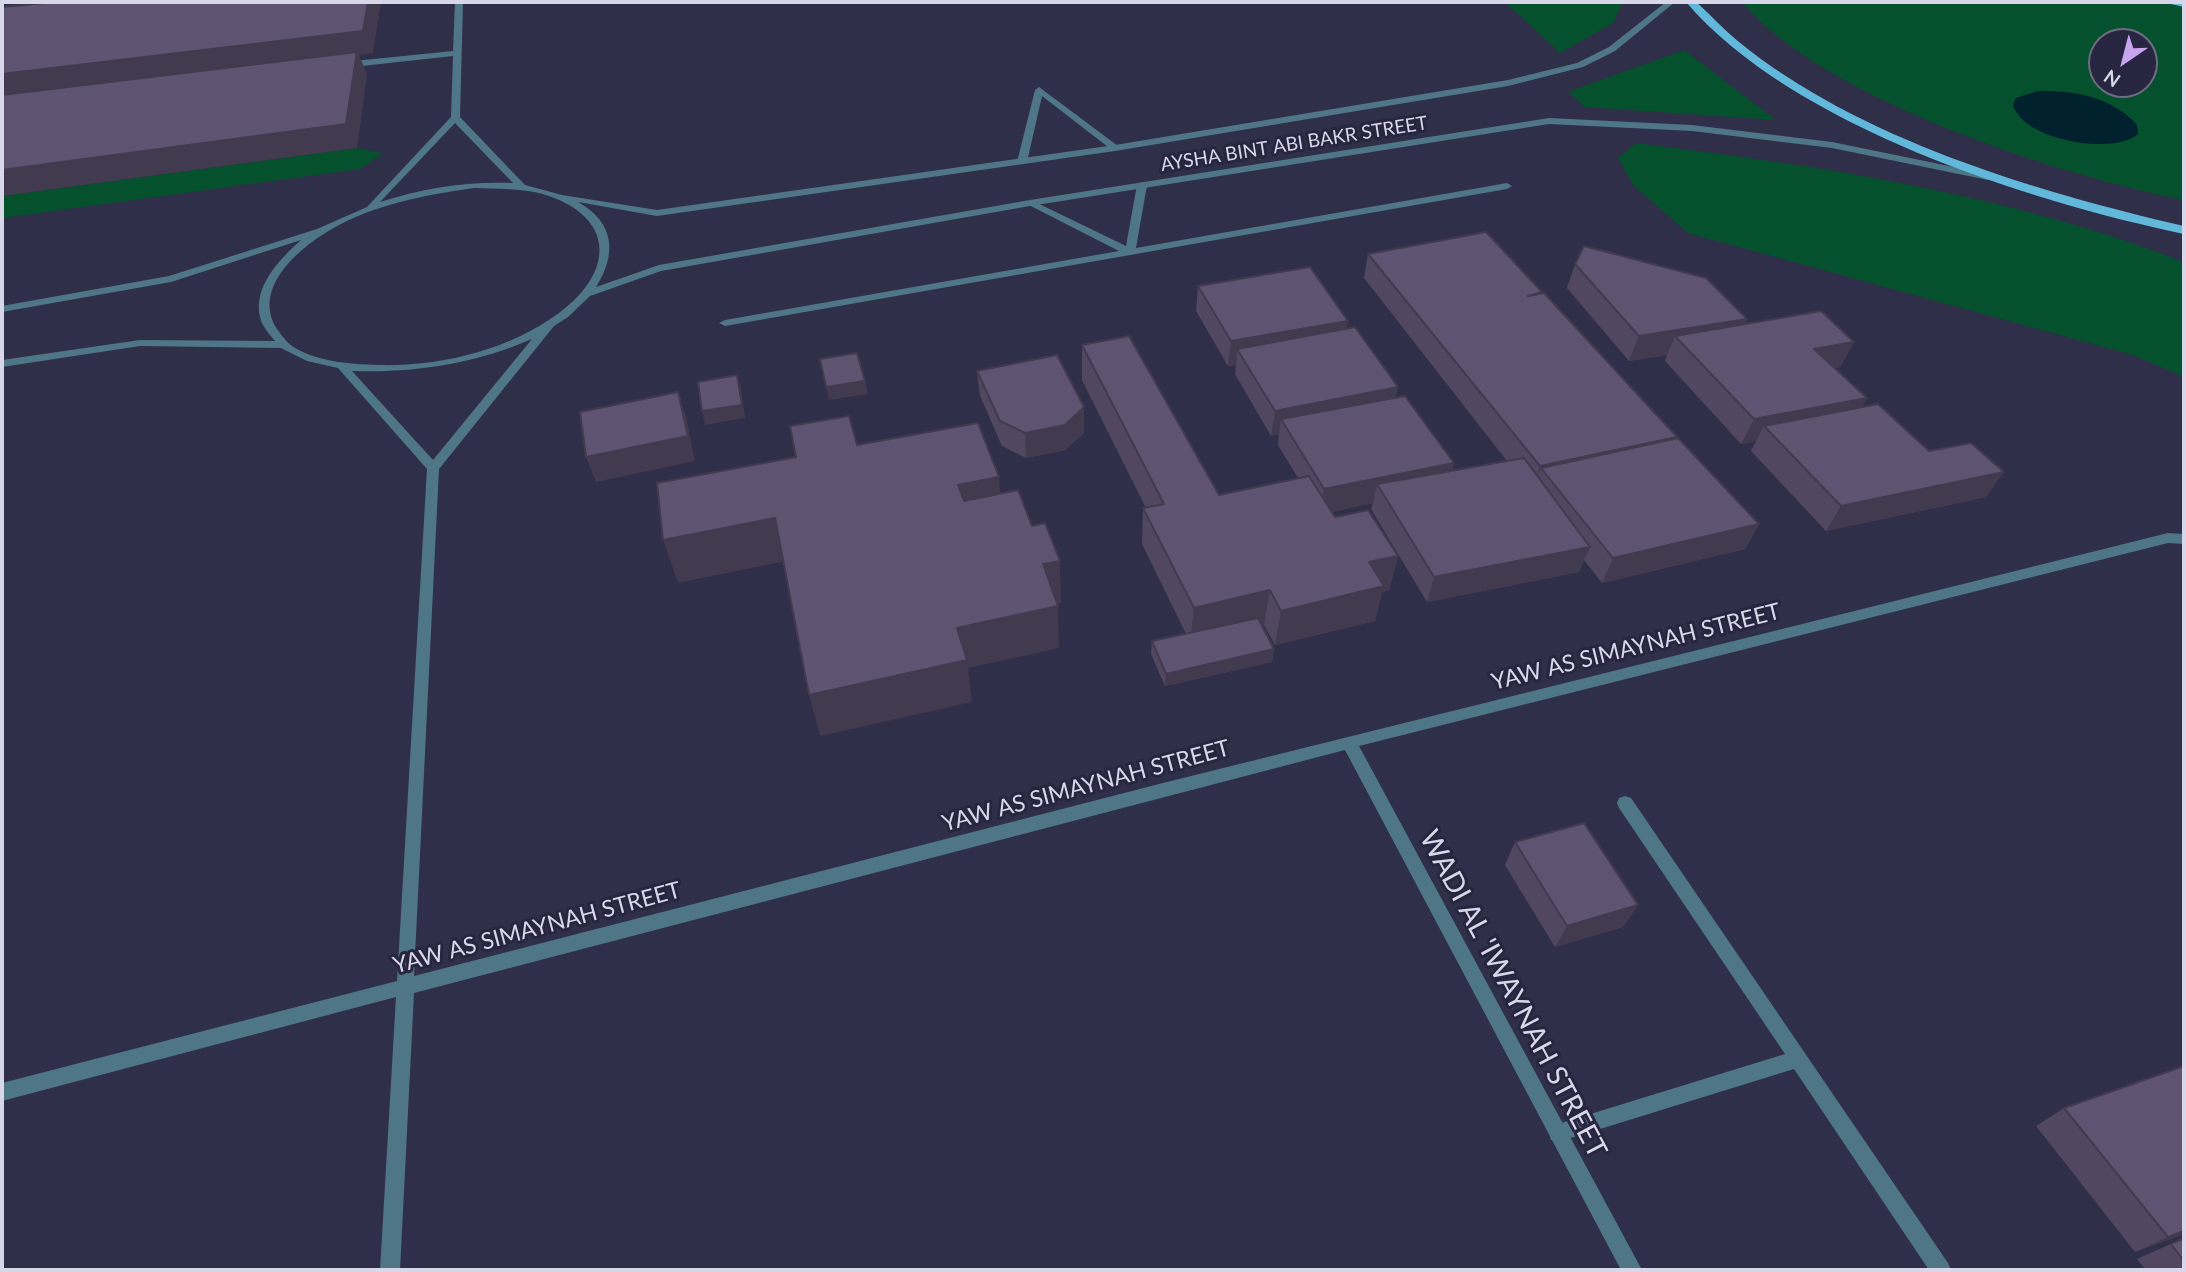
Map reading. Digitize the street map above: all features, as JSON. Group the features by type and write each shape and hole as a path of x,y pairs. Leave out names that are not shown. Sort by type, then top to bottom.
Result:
{"main road":[{"path":"1691,2 1709,22 1747,54 1796,86 1857,119 1929,151 2012,182 2184,233"},
{"path":"2175,2 2184,4"}],"street":[{"path":"2,309 171,279 327,228 370,207 455,118 459,2"},
{"name":"AYSHA BINT ABI BAKR STREET","path":"370,207 422,192 461,187 522,187 564,197 657,212 1115,148 1508,83 1580,65 1612,49 1671,2"},
{"path":"339,66 458,53"},
{"path":"1022,162 1039,90 1115,148"},
{"path":"455,118 522,187"},
{"name":"AYSHA BINT ABI BAKR STREET","path":"586,294 659,268 1030,203 1549,121 1692,128 1832,145 2012,182"},
{"path":"1130,252 1142,185"},
{"path":"725,323 1507,186"},
{"path":"390,1270 433,468 549,325 586,294 605,265 606,237 592,214 564,197"},
{"path":"1030,203 1130,252"},
{"path":"283,345 265,318 268,287 289,256 327,228"},
{"path":"2,364 140,343 283,345 309,358 344,368 395,370 450,363 504,347 549,325"},
{"path":"344,368 433,468"},
{"name":"YAW AS SIMAYNAH STREET","path":"2,1091 1349,742 2168,538 2184,539"},
{"name":"WADI AL 'IWAYNAH STREET","path":"1349,742 1632,1270"},
{"path":"1625,803 1941,1270"},
{"path":"1558,1133 1798,1059"}],"green space":[{"path":"1505,2 1623,2 1613,23 1560,53"},
{"path":"1742,2 2184,2 2184,200 2075,173 2012,152 1885,101 1828,70 1779,37"},
{"path":"1684,50 1776,120 1585,107 1568,92"},
{"path":"1636,143 1775,162 1914,186 2051,218 2184,262 2184,377 2133,355 1688,233 1634,186 1618,158"},
{"path":"356,148 383,153 360,169 2,218 2,196"}],"water":[{"path":"2038,91 2065,92 2094,98 2127,115 2137,125 2138,134 2126,141 2109,144 2070,141 2033,127 2020,117 2013,105 2016,98"}],"building":[{"path":"54,2 368,2 363,31 2,74 2,7"},
{"path":"357,52 346,124 2,170 2,95"},
{"path":"1486,232 1542,292 1528,296 1544,293 1677,437 1540,466 1368,254"},
{"path":"1584,246 1706,278 1747,319 1639,336 1575,264"},
{"path":"1310,267 1348,321 1231,341 1198,286"},
{"path":"1821,311 1854,342 1814,349 1867,398 1754,419 1675,336"},
{"path":"1355,327 1398,387 1275,411 1237,349"},
{"path":"1129,336 1219,495 1309,476 1335,517 1368,510 1398,556 1369,562 1384,586 1281,611 1270,590 1194,608 1143,508 1164,504 1082,345"},
{"path":"857,353 865,381 826,387 820,359"},
{"path":"1057,355 1084,407 1065,425 1025,433 1000,421 977,371"},
{"path":"737,375 742,405 702,411 698,382"},
{"path":"678,392 688,436 586,457 580,412"},
{"path":"1405,396 1454,463 1324,489 1281,419"},
{"path":"1878,404 1929,451 1971,443 2004,472 1841,506 1764,426"},
{"path":"849,416 857,445 978,423 999,477 958,485 964,501 1018,490 1032,526 1045,523 1060,561 1043,564 1058,606 957,628 967,660 809,695 775,518 663,540 657,483 796,457 790,426"},
{"path":"1678,438 1759,524 1613,558 1541,468"},
{"path":"1524,458 1590,547 1434,577 1377,484"},
{"path":"1258,618 1274,649 1166,674 1152,641"},
{"path":"1584,823 1638,905 1567,926 1515,842"},
{"path":"2184,1066 2184,1231 2168,1237 2064,1108"},
{"path":"2184,1238 2184,1261 2171,1244"}]}
